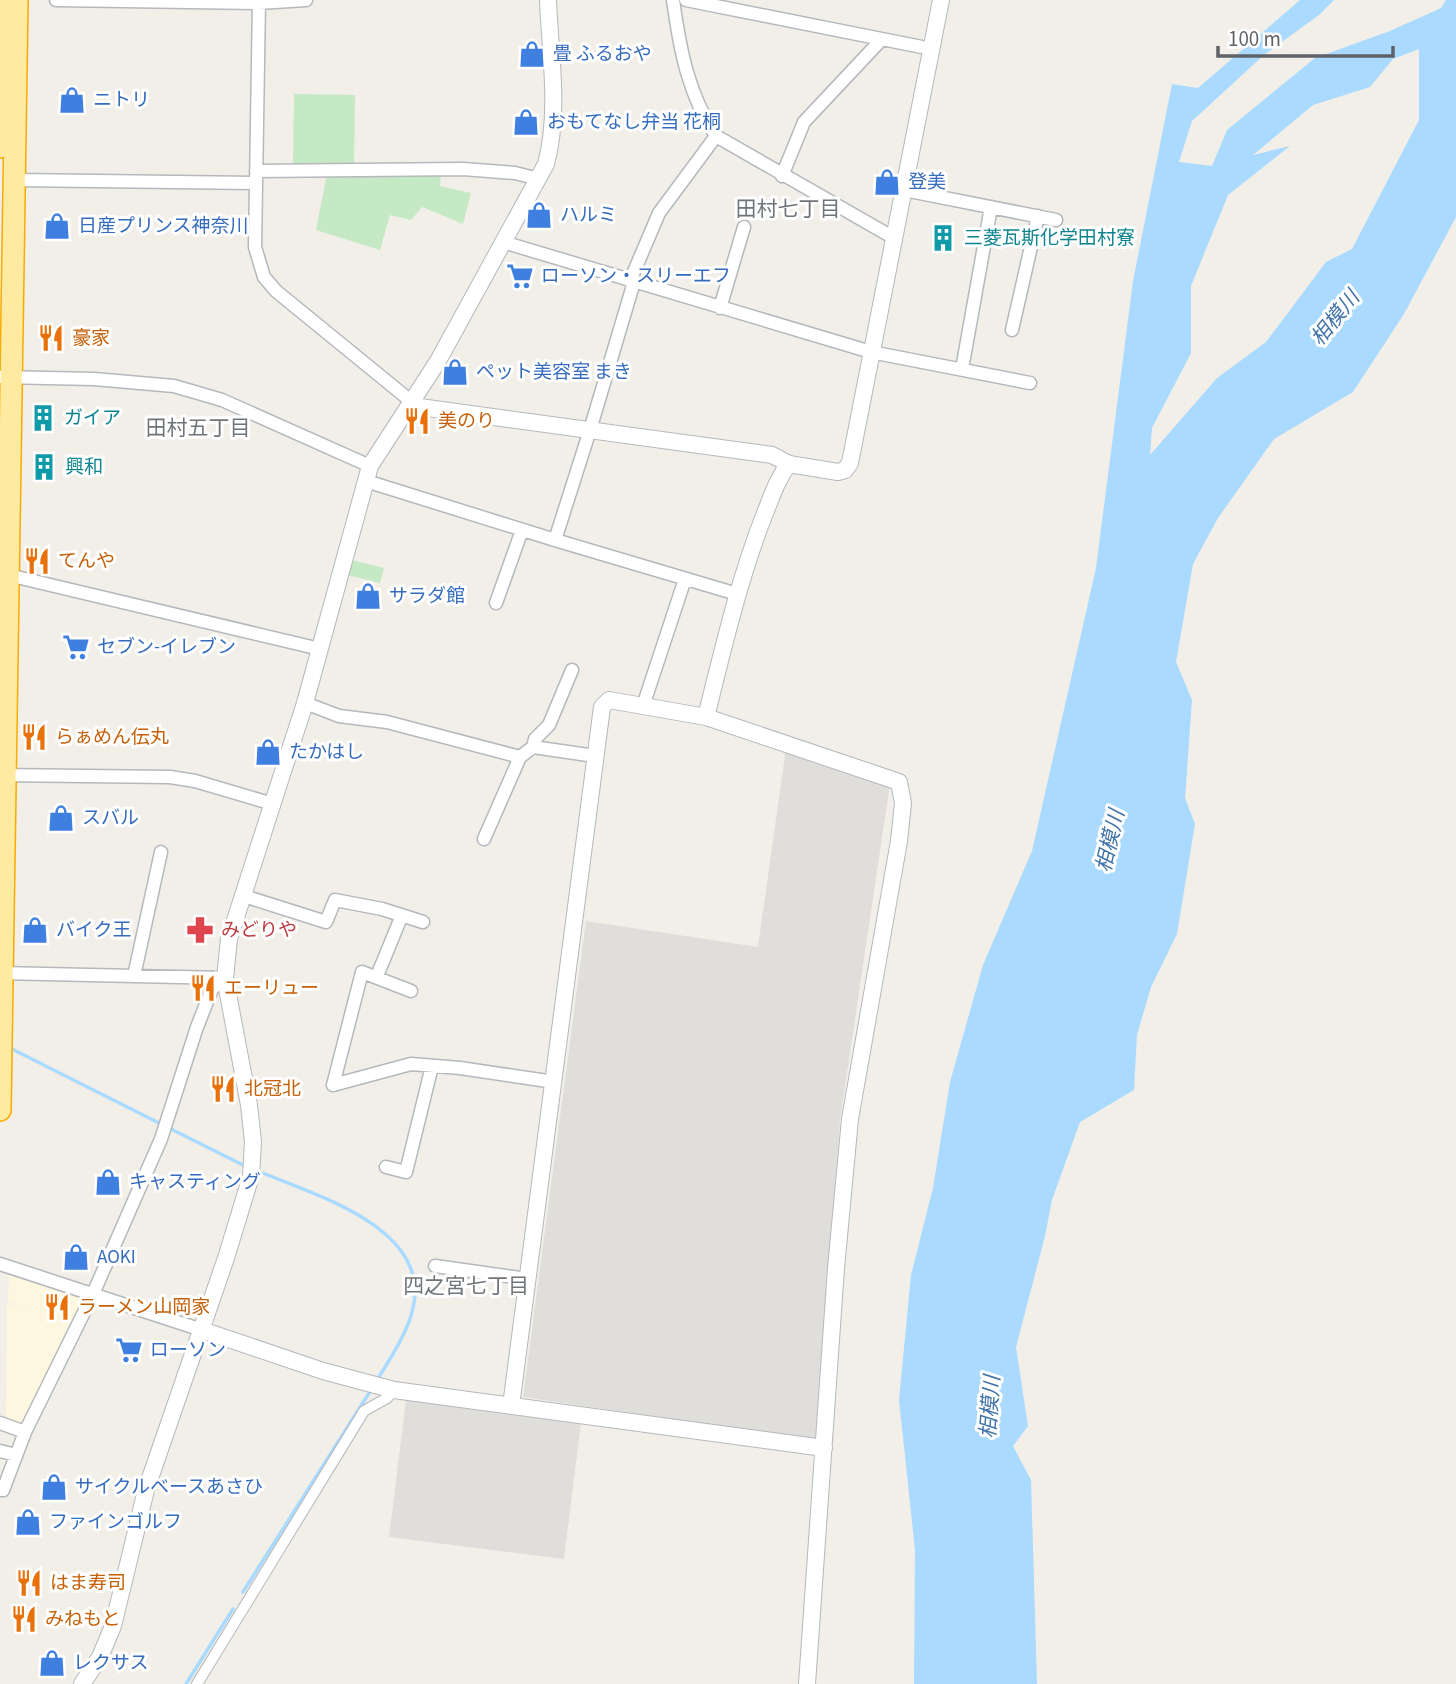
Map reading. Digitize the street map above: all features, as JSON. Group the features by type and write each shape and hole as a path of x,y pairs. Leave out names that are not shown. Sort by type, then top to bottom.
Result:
{"highway":[{"path":"0,147 2,0"},
{"path":"0,1110 7,179 17,0"}],"street":[{"path":"56,0 306,0"},
{"path":"82,1684 100,1657 113,1626 146,1490 202,1330 252,1168 249,1105 225,978 229,939 305,703 368,474 440,357 546,164 553,105 548,0"},
{"path":"673,0 680,51 699,111 716,136 894,238"},
{"path":"686,0 932,49"},
{"path":"259,2 255,247 264,277 314,324 420,407 772,455 789,464 838,472 845,470 850,463 941,0"},
{"path":"782,176 804,122 882,39"},
{"path":"555,540 632,282 659,213 716,136"},
{"path":"7,179 255,177 463,169 515,173 538,179"},
{"path":"904,190 1056,220"},
{"path":"962,369 991,207"},
{"path":"1012,330 1038,216"},
{"path":"720,308 744,227"},
{"path":"503,242 871,352 1030,383"},
{"path":"6,377 94,379 174,386 222,400 368,474 522,530 737,594"},
{"path":"706,717 737,594 781,474 789,464"},
{"path":"496,603 522,530"},
{"path":"4,574 320,649"},
{"path":"643,706 685,579"},
{"path":"484,839 520,757 533,747 535,739 549,725 572,670"},
{"path":"511,1406 602,707 609,700 706,717 899,782 902,790 899,841 850,1119 836,1268 807,1684"},
{"path":"305,703 339,716 387,722 520,757"},
{"path":"533,747 595,756"},
{"path":"2,775 170,777 195,781 273,804"},
{"path":"134,976 161,852"},
{"path":"244,896 326,922 335,900 423,922"},
{"path":"377,976 402,915"},
{"path":"411,991 362,972 333,1085 411,1064 554,1082"},
{"path":"1,973 225,978"},
{"path":"0,1490 3,1490 24,1432 93,1294 161,1139 212,989 225,978"},
{"path":"386,1167 406,1172 432,1066"},
{"path":"0,1264 323,1371 389,1389 824,1448"},
{"path":"435,1266 528,1279"},
{"path":"197,1684 364,1411 387,1398 389,1389"},
{"path":"0,1423 24,1432"},
{"path":"0,1451 16,1455"}],"shaded area":[{"path":"786,748 890,784 840,1120 816,1440 523,1397 586,921 758,947"},
{"path":"9,1271 82,1296 84,1299 74,1326 69,1324 23,1426 6,1419 7,1303 50,1317 8,1302"},
{"path":"406,1400 581,1423 564,1559 389,1537"}],"green space":[{"path":"294,94 355,95 354,166 293,165"},
{"path":"441,172 440,186 471,193 463,224 422,207 411,220 390,215 380,250 316,230 327,174"},
{"path":"351,560 384,568 380,583 347,575"}],"water":[{"name":"相模川","path":"1300,0 1334,0 1319,15 1265,54 1192,121 1179,162 1212,166 1227,130 1315,58 1390,31 1441,8 1446,0 1456,0 1456,217 1404,314 1353,392 1274,439 1218,518 1193,564 1176,662 1192,700 1185,798 1195,824 1177,934 1151,987 1137,1035 1134,1090 1080,1122 1052,1200 1016,1347 1028,1426 1013,1446 1031,1480 1037,1684 914,1684 915,1550 899,1400 911,1275 933,1188 950,1082 983,965 1032,851 1096,568 1133,281 1172,84 1198,88","holes":["1419,49 1419,120 1352,249 1326,262 1266,342 1217,378 1150,455 1152,428 1191,353 1191,286 1228,195 1290,146 1253,155 1313,105 1370,87 1393,59"]}],"waterway":[{"path":"8,1047 161,1124"},
{"path":"171,1129 247,1167"},
{"path":"258,1171 336,1203 363,1218 387,1235 404,1256 414,1280 413,1308 403,1336 377,1380"},
{"path":"243,1592 371,1390"},
{"path":"186,1684 233,1609"}],"place":[{"name":"畳 ふるおや","path":"532,54"},
{"name":"ニトリ","path":"72,100"},
{"name":"おもてなし弁当 花桐","path":"526,122"},
{"name":"登美","path":"887,182"},
{"name":"ハルミ","path":"539,215"},
{"name":"日産プリンス神奈川","path":"57,226"},
{"name":"三菱瓦斯化学田村寮","path":"943,238"},
{"name":"ローソン・スリーエフ","path":"520,276"},
{"name":"豪家","path":"51,338"},
{"name":"ペット美容室 まき","path":"455,372"},
{"name":"ガイア","path":"43,418"},
{"name":"美のり","path":"417,421"},
{"name":"興和","path":"44,467"},
{"name":"てんや","path":"37,561"},
{"name":"サラダ館","path":"368,596"},
{"name":"セブン-イレブン","path":"76,647"},
{"name":"らぁめん伝丸","path":"34,737"},
{"name":"たかはし","path":"268,752"},
{"name":"スバル","path":"61,818"},
{"name":"バイク王","path":"35,930"},
{"name":"みどりや","path":"200,930"},
{"name":"エーリュー","path":"203,988"},
{"name":"北冠北","path":"223,1089"},
{"name":"キャスティング","path":"108,1182"},
{"name":"AOKI","path":"76,1257"},
{"name":"ラーメン山岡家","path":"57,1307"},
{"name":"ローソン","path":"129,1350"},
{"name":"サイクルベースあさひ","path":"54,1487"},
{"name":"ファインゴルフ","path":"28,1522"},
{"name":"はま寿司","path":"29,1583"},
{"name":"みねもと","path":"24,1619"},
{"name":"レクサス","path":"52,1663"}],"district":[{"name":"田村七丁目","path":"788,209"},
{"name":"田村五丁目","path":"198,428"},
{"name":"四之宮七丁目","path":"466,1286"}]}
